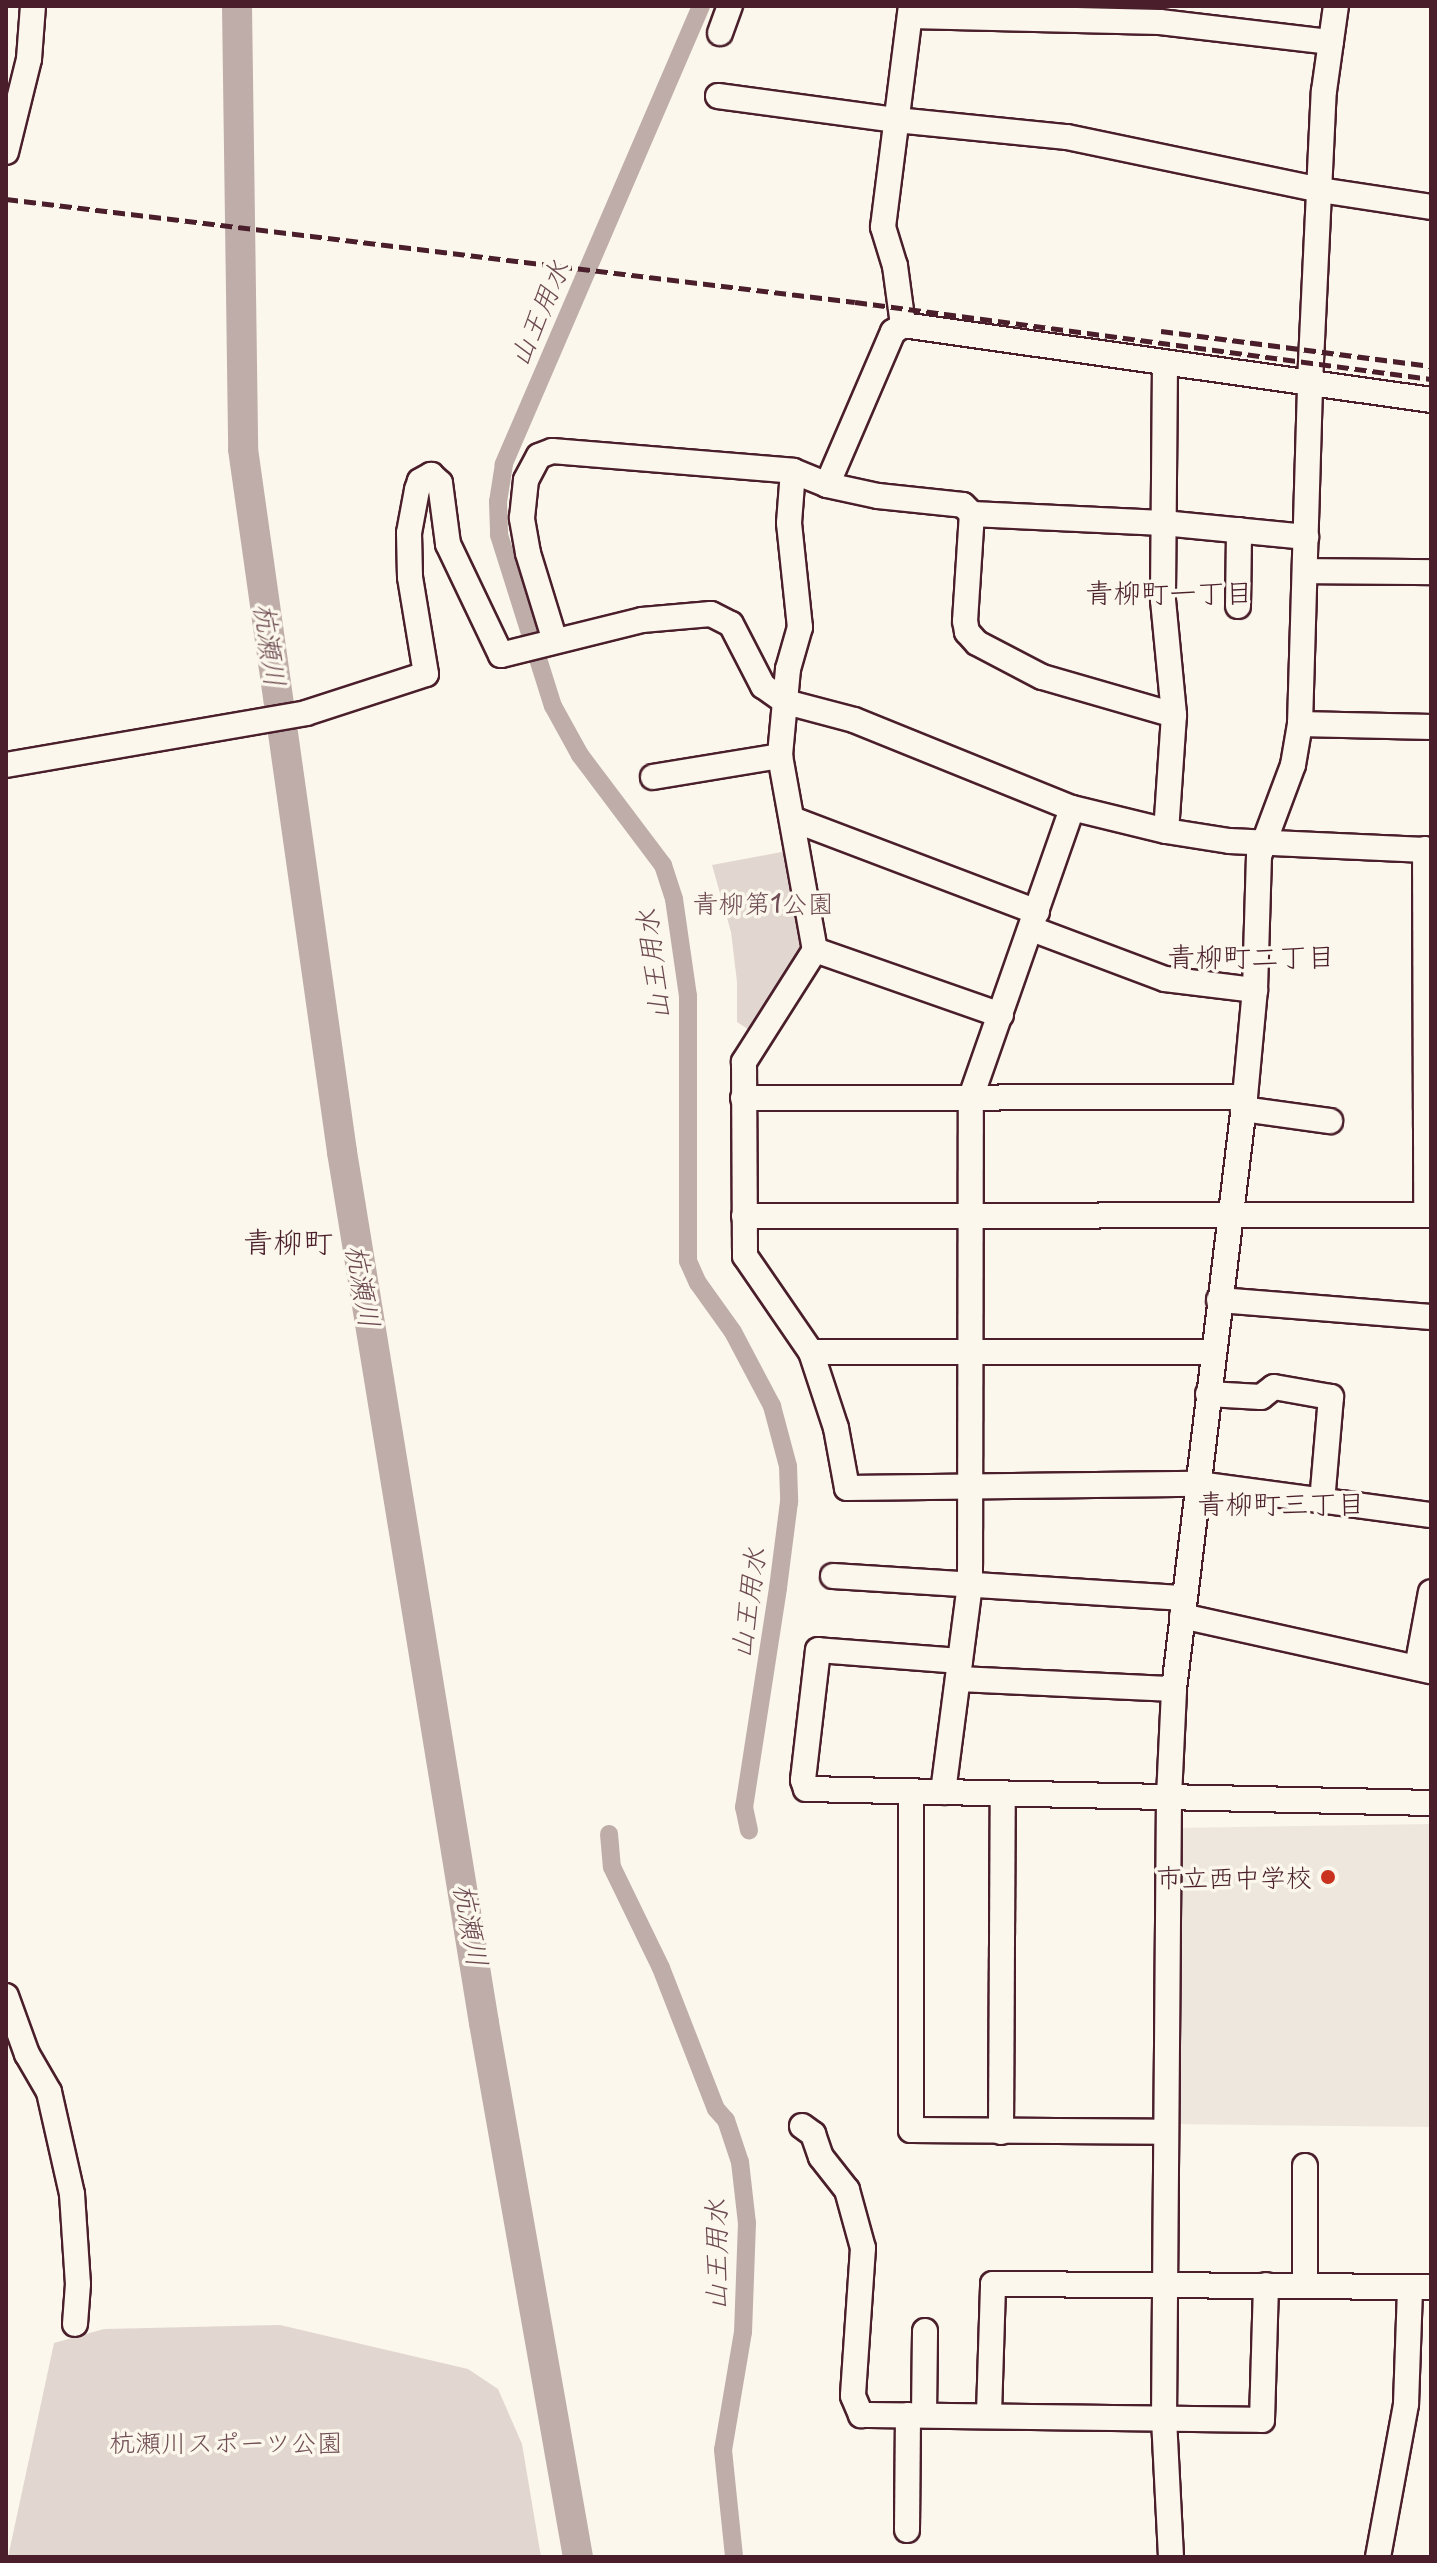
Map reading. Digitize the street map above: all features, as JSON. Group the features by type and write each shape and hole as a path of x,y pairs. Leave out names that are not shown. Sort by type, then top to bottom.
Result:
{"street":[{"path":"6,152 29,59 33,6"},
{"path":"720,33 730,6"},
{"path":"1171,2557 1164,2419 1169,1797 1174,1689 1244,1103 1255,990 1259,856 1293,765 1300,724 1310,383 1324,91 1336,6"},
{"path":"903,325 895,266 883,227 911,11 1160,22 1331,42"},
{"path":"718,96 896,120 1067,137 1320,190 1431,207"},
{"path":"827,485 893,332 903,325 1431,400"},
{"path":"1165,364 1163,600 1174,715 1166,831"},
{"path":"543,644 522,518 526,480 539,456 552,451 793,471 827,485 878,496 963,505 972,514 1163,523 1306,537"},
{"path":"793,471 789,523 800,627 788,669 780,756 815,950 744,1062 745,1256 811,1352 836,1428 847,1488 1198,1484 1431,1515"},
{"path":"6,765 306,713 426,674 410,577 409,533 420,481 431,475 440,483 448,544 493,630 501,655 642,620 711,614 731,624 763,686 786,702 854,720 1072,808 1166,831 1264,842 1428,849 1428,1215 744,1216"},
{"path":"972,514 965,621 967,632 977,643 1042,677 1174,715"},
{"path":"1238,606 1239,530"},
{"path":"1305,571 1431,572"},
{"path":"1300,724 1431,727"},
{"path":"653,777 780,756"},
{"path":"943,1792 970,1584 971,1097 1072,808"},
{"path":"792,819 1034,920 1165,979 1255,990"},
{"path":"815,950 1001,1015"},
{"path":"743,1098 971,1097 1244,1103 1330,1121"},
{"path":"1219,1300 1431,1317"},
{"path":"811,1352 970,1349 1212,1352"},
{"path":"1208,1394 1261,1397 1274,1387 1331,1397 1322,1501"},
{"path":"833,1576 970,1584 1183,1607 1424,1670 1431,1592"},
{"path":"1174,1689 960,1670 818,1650 803,1780 806,1789 1431,1803"},
{"path":"911,1792 911,2130 1166,2132"},
{"path":"1001,2132 1003,1793"},
{"path":"6,1996 27,2054 49,2092 72,2194 77,2253 75,2324"},
{"path":"802,2126 813,2134 821,2157 847,2190 863,2248 855,2406 861,2415 989,2414 1262,2420 1266,2285"},
{"path":"1305,2166 1305,2286"},
{"path":"989,2414 993,2284 1420,2288 1406,2404 1378,2557"},
{"path":"907,2530 925,2331"}],"shaded area":[{"path":"1431,1824 1431,2127 1172,2124 1177,1828"}],"green space":[{"name":"青柳第1公園","path":"792,850 810,950 754,1033 737,1022 737,982 731,932 712,865"},
{"name":"杭瀬川スポーツ公園","path":"280,2325 468,2369 498,2389 522,2444 541,2557 8,2557 54,2343 104,2329"}],"waterway":[{"name":"杭瀬川","path":"237,6 243,449 342,1152 484,2023 578,2557"},
{"name":"山王用水","path":"701,6 504,464 498,502 499,535 553,706 580,755 663,865 674,899 688,996 688,1261 698,1283 733,1332 772,1406 788,1466 789,1502 778,1588 744,1807 749,1830"},
{"name":"山王用水","path":"609,1834 612,1867 661,1968 716,2109 726,2120 740,2162 747,2223 743,2332 723,2450 734,2557"}],"railway":[{"path":"6,199 855,302 1431,379"},
{"path":"1161,331 1431,366"}],"place":[{"name":"市立西中学校","path":"1328,1877"}],"district":[{"name":"青柳町一丁目","path":"1169,592"},
{"name":"青柳町二丁目","path":"1251,956"},
{"name":"青柳町","path":"288,1241"},
{"name":"青柳町三丁目","path":"1281,1503"}]}
